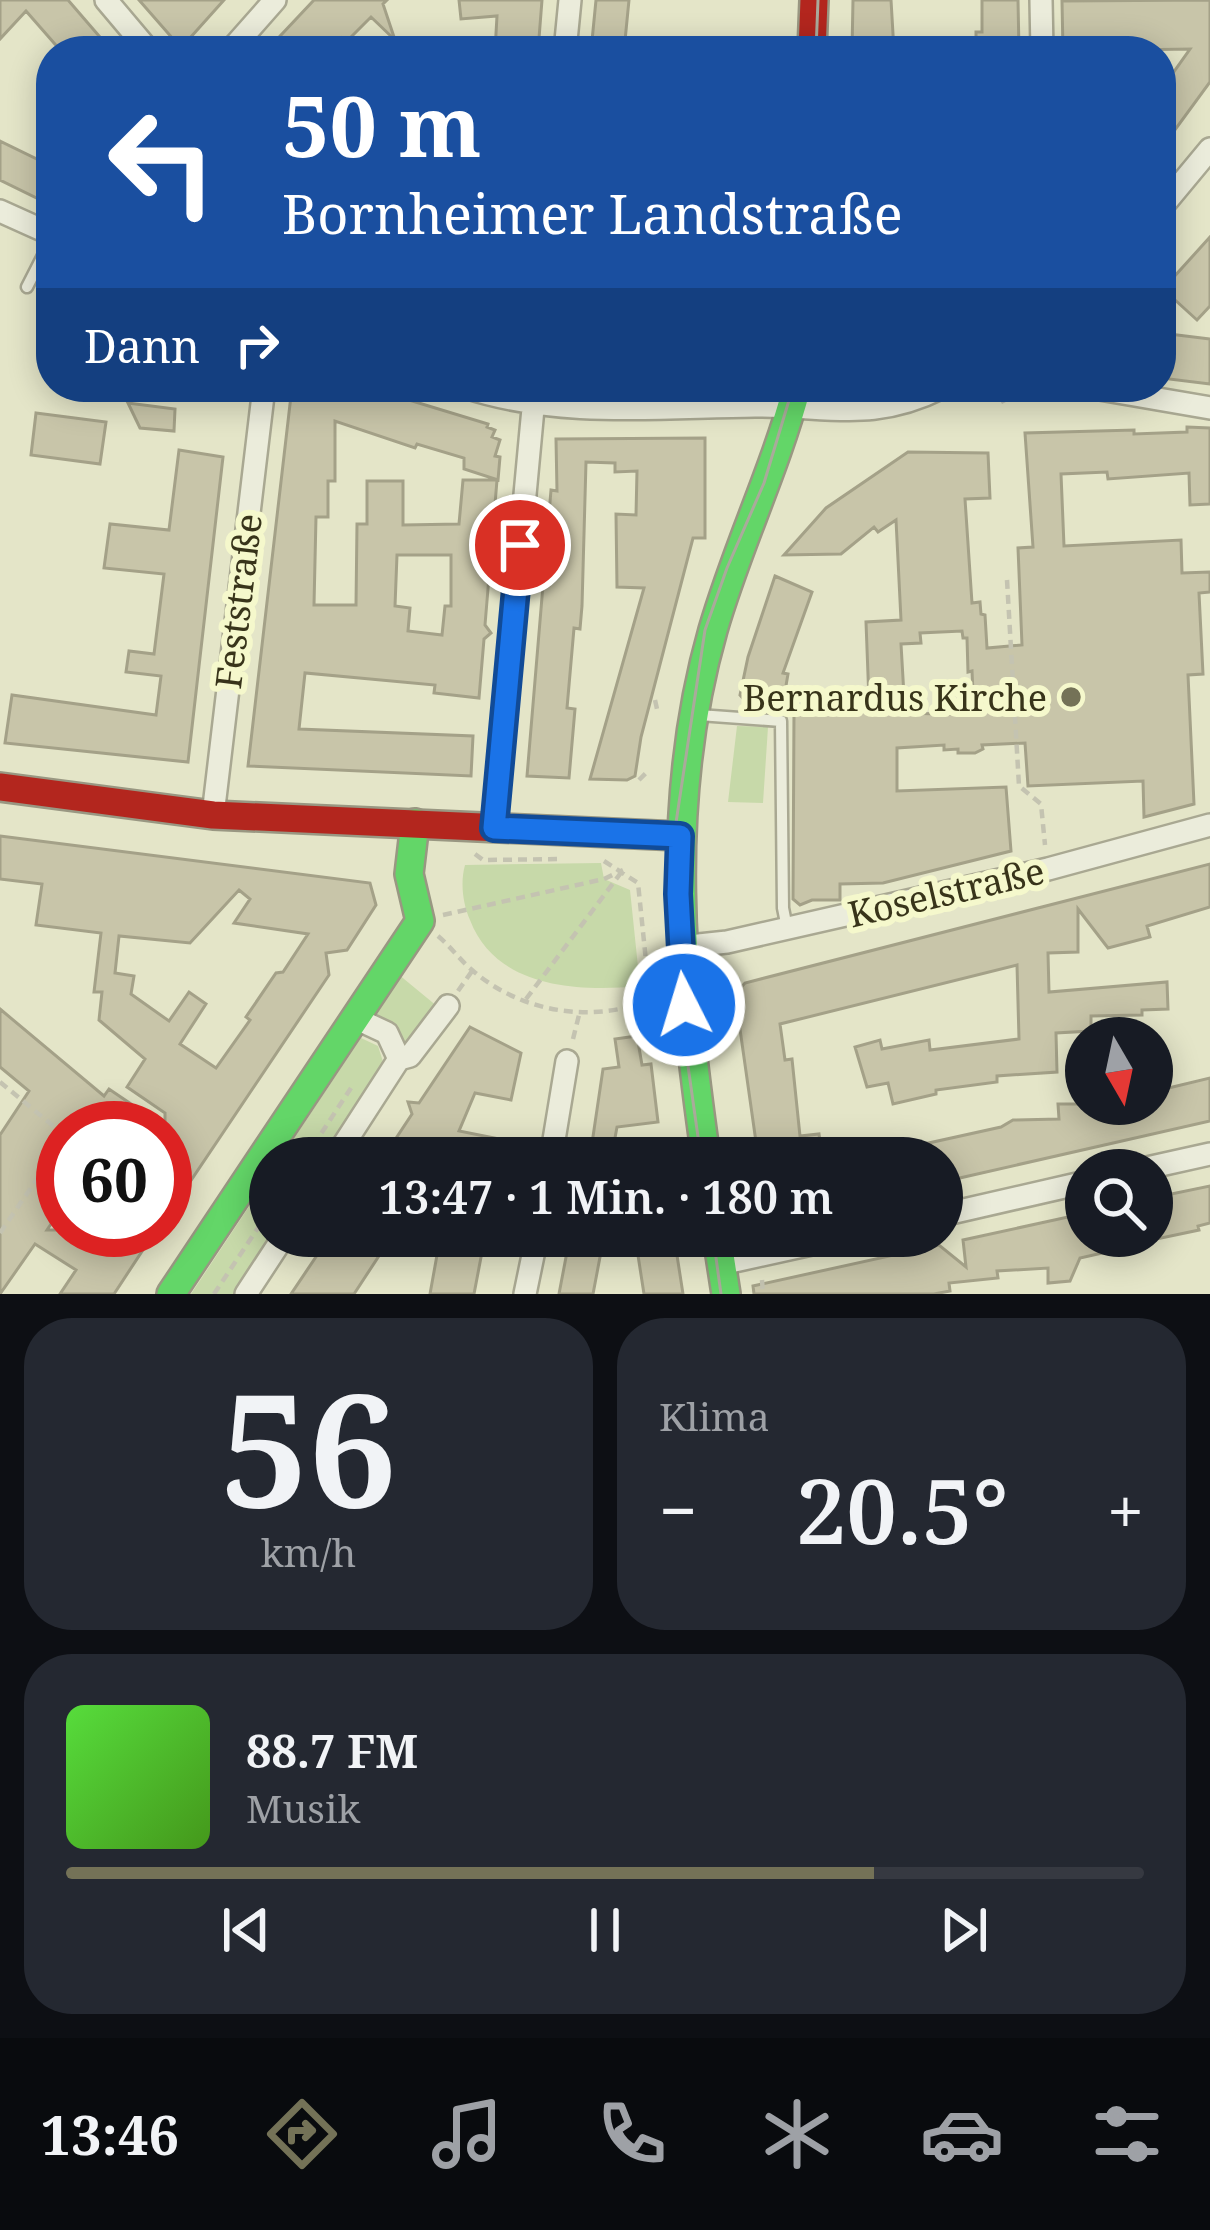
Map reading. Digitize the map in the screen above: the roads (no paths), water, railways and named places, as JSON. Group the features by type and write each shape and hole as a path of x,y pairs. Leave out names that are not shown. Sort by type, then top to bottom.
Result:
{"street":[{"path":"106,0 136,36"},
{"path":"248,36 275,0"},
{"path":"567,36 570,0"},
{"path":"813,36 814,0"},
{"path":"1041,0 1042,36"},
{"path":"1176,190 1210,149"},
{"path":"0,211 36,229"},
{"name":"Feststraße","path":"213,815 262,402"},
{"path":"494,828 533,402"},
{"path":"703,1137 680,947 680,836 696,715 714,629 803,402"},
{"path":"819,402 853,412 909,402"},
{"path":"1175,402 1210,408"},
{"path":"0,788 213,815 680,836"},
{"path":"172,1294 420,921 409,874 415,823"},
{"name":"Koselstraße","path":"680,947 727,942 1048,868 1210,825"},
{"path":"680,947 705,1017 721,1137"},
{"path":"349,1137 399,1059 410,1056 448,1006"},
{"path":"357,1019 388,1034 399,1059"},
{"path":"554,1137 567,1061"},
{"path":"1173,1162 1210,1154"},
{"path":"963,1209 1065,1187"},
{"path":"246,1294 270,1257"},
{"path":"525,1294 533,1257"},
{"path":"721,1257 726,1294"}],"lane":[{"path":"27,287 36,268"},
{"path":"696,715 782,721 782,908 787,928"}],"tram line":[{"path":"817,36 818,0"},
{"path":"698,1137 678,995 674,836 705,630 764,483 788,402"},
{"path":"716,1257 721,1294"}],"place":[{"name":"Bernardus Kirche","path":"1071,697"}]}
